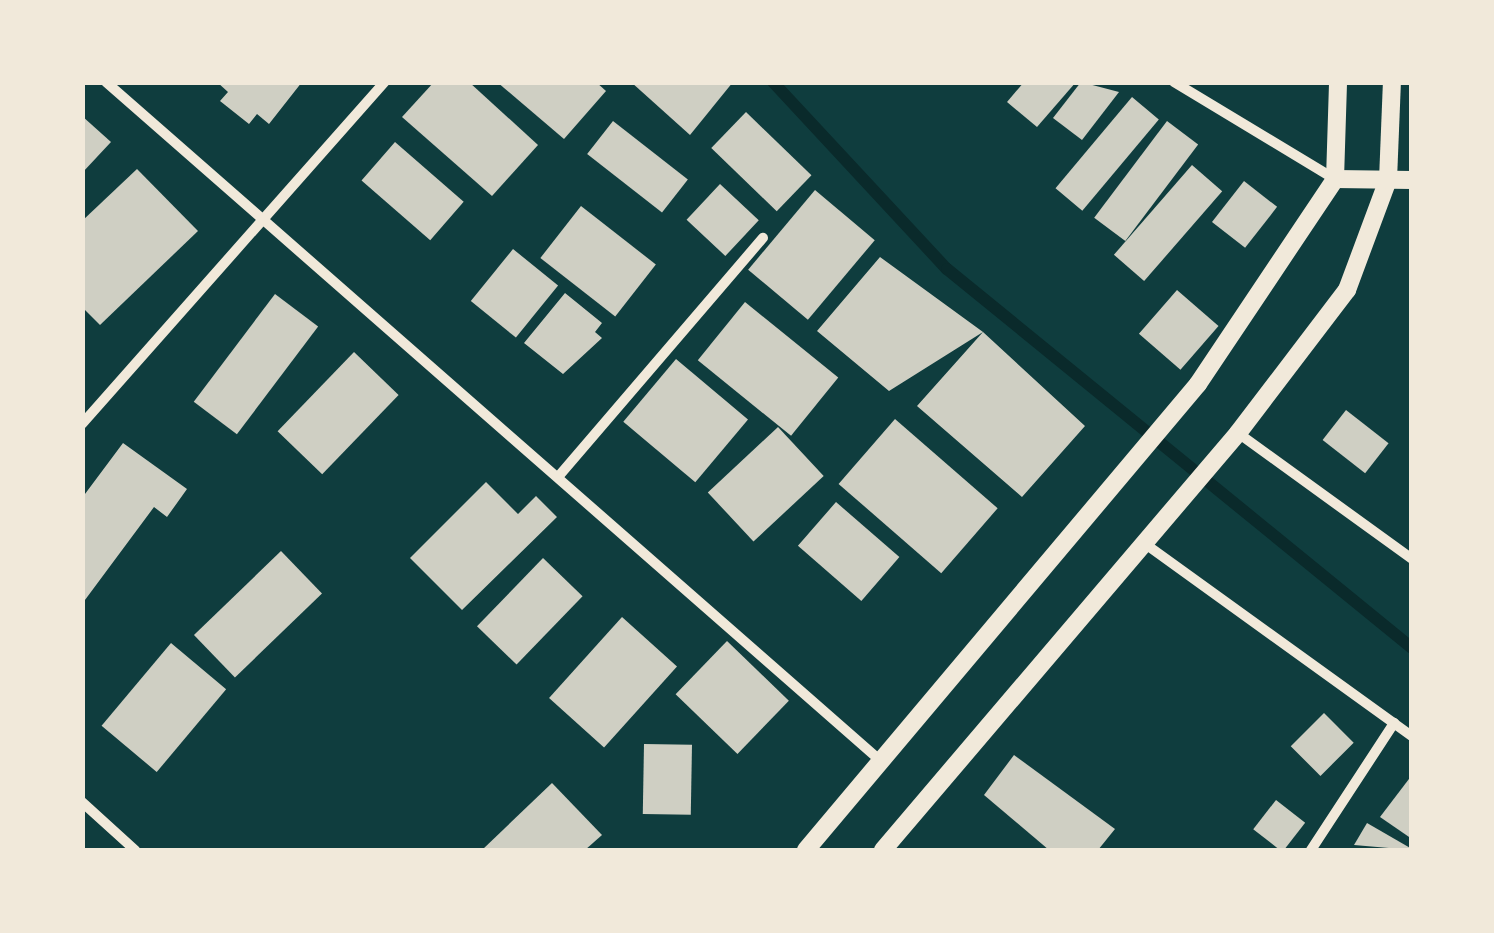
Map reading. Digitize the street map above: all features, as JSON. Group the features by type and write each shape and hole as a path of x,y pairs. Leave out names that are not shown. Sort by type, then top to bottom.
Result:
{"street":[{"path":"106,82 882,762"},
{"path":"82,424 385,82"},
{"path":"1174,82 1335,179 1412,180"},
{"path":"806,850 1166,422 1335,179 1338,82"},
{"path":"883,850 1238,433 1346,290 1388,180 1392,82"},
{"path":"558,477 763,238"},
{"path":"1238,433 1412,559"},
{"path":"1144,543 1412,736"},
{"path":"1311,850 1394,724"},
{"path":"82,802 134,850"}],"building":[{"path":"217,82 302,82 269,124 257,114 249,124 220,101 228,92"},
{"path":"434,82 469,82 538,145 492,196 402,117"},
{"path":"497,82 596,82 606,91 564,139"},
{"path":"631,82 733,82 690,135"},
{"path":"1024,82 1076,82 1037,127 1007,102"},
{"path":"1081,82 1119,92 1082,140 1053,118"},
{"path":"1132,97 1159,119 1082,211 1056,188"},
{"path":"746,112 811,175 777,211 711,148"},
{"path":"82,116 111,142 82,173"},
{"path":"613,121 688,179 662,213 587,154"},
{"path":"1167,121 1198,144 1125,241 1094,218"},
{"path":"395,142 464,202 430,240 362,180"},
{"path":"1192,165 1222,191 1144,281 1114,255"},
{"path":"137,169 198,231 100,325 82,307 82,221"},
{"path":"1244,181 1277,207 1245,248 1212,222"},
{"path":"720,184 759,220 725,256 687,220"},
{"path":"815,190 875,240 808,320 748,270"},
{"path":"581,206 656,264 615,316 540,258"},
{"path":"513,249 558,286 516,338 471,301"},
{"path":"880,257 983,332 889,391 817,331"},
{"path":"1177,290 1219,326 1180,370 1139,334"},
{"path":"565,293 602,323 595,332 602,338 563,374 524,343"},
{"path":"275,294 318,326 237,434 194,402"},
{"path":"745,302 838,378 791,436 698,360"},
{"path":"983,332 1085,426 1022,497 917,406"},
{"path":"354,352 399,395 322,474 278,431"},
{"path":"676,359 748,419 695,482 623,422"},
{"path":"1346,410 1389,443 1365,473 1323,440"},
{"path":"895,419 998,508 941,573 839,484"},
{"path":"778,427 824,476 753,541 708,492"},
{"path":"123,443 187,489 167,517 154,507 82,604 82,498"},
{"path":"486,482 518,514 536,496 557,517 462,610 410,558"},
{"path":"836,502 899,557 861,601 798,546"},
{"path":"281,551 322,593 235,677 194,635"},
{"path":"543,558 583,596 517,665 477,626"},
{"path":"622,617 677,667 604,748 549,698"},
{"path":"727,641 789,701 737,754 676,694"},
{"path":"171,643 226,689 157,772 102,726"},
{"path":"1324,713 1354,743 1320,776 1291,746"},
{"path":"644,744 692,745 691,815 643,814"},
{"path":"1014,755 1115,829 1098,850 1049,850 984,795"},
{"path":"1412,775 1412,839 1380,817"},
{"path":"552,783 602,835 585,850 482,850"},
{"path":"1276,800 1305,823 1284,850 1253,829"},
{"path":"1367,823 1412,849 1412,850 1354,845"}],"waterway":[{"path":"773,82 947,269 1412,648"}]}
